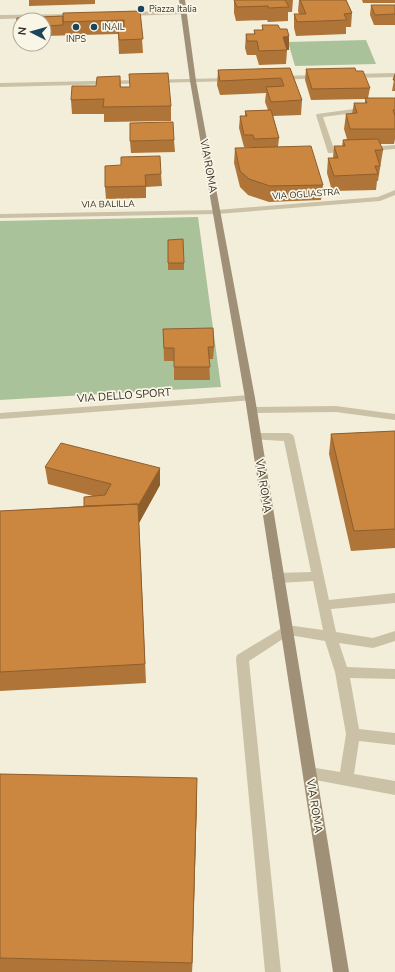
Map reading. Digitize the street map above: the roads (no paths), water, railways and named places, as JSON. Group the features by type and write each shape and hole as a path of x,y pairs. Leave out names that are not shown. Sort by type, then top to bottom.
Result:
{"main road":[{"name":"VIA ROMA","path":"182,0 193,81 252,410 341,972"}],"street":[{"path":"124,14 183,13"},
{"path":"0,17 85,15"},
{"path":"341,77 395,75"},
{"path":"272,79 326,77"},
{"path":"0,85 241,79"},
{"path":"395,110 376,108 319,115 331,151 395,147"},
{"name":"VIA OGLIASTRA","path":"217,212 380,199 395,192"},
{"name":"VIA BALILLA","path":"0,216 217,212"},
{"name":"VIA DELLO SPORT","path":"0,416 250,398"},
{"path":"252,410 336,409 395,417"},
{"path":"256,437 289,437 330,636 342,672 353,734 346,780"},
{"path":"278,578 318,576"},
{"path":"324,605 395,598"},
{"path":"273,972 242,658 287,630 373,643 395,636"},
{"path":"342,672 395,674"},
{"path":"353,734 395,739"},
{"path":"310,773 395,788"}],"place":[{"name":"Piazza Italia","path":"141,9"},
{"name":"INPS","path":"76,27"},
{"name":"INAIL","path":"94,27"}]}
